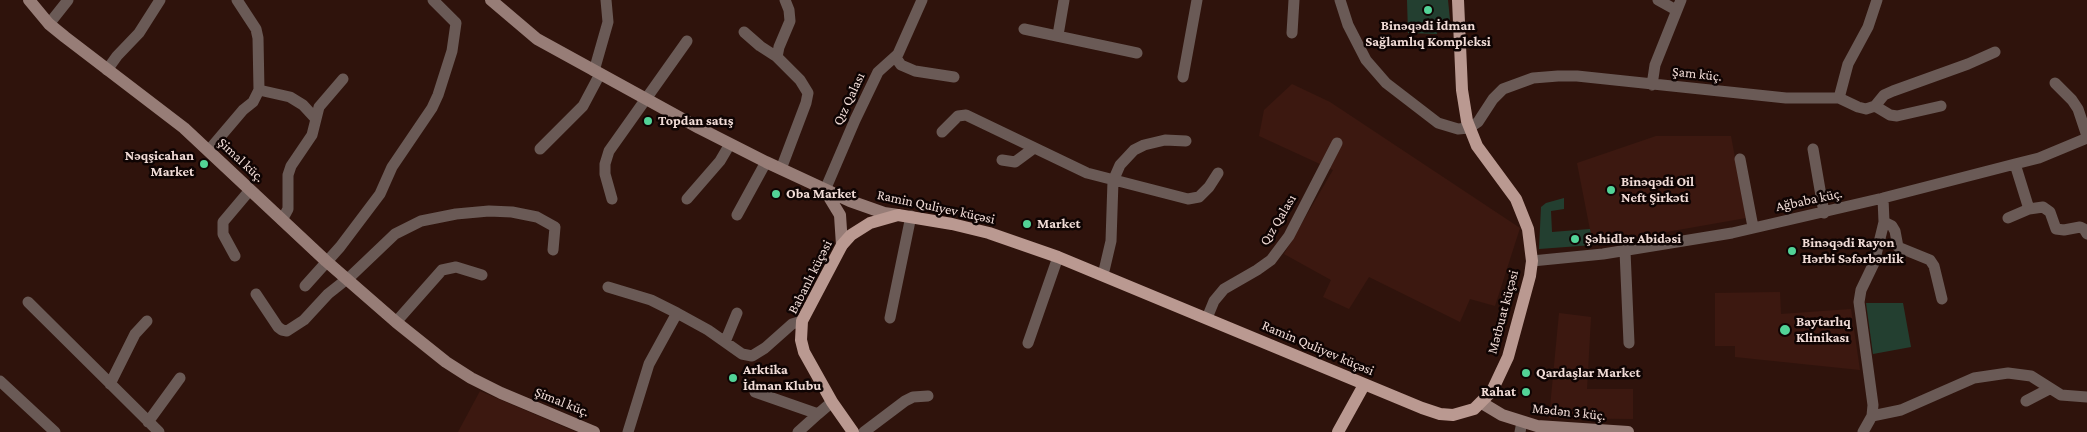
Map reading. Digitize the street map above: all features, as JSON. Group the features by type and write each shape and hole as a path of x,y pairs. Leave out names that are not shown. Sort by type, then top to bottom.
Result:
{"main road":[{"name":"Mətbuat küçəsi","path":"1458,0 1462,90 1469,128 1477,146 1516,199 1528,229 1532,260 1530,276 1508,357 1492,391 1482,402"},
{"name":"Ramin Quliyev küçəsi","path":"905,215 989,233 1058,257 1364,385 1440,414 1453,415 1465,413 1482,402"},
{"name":"Babanlı küçəsi","path":"853,432 832,402 804,352 801,340 802,321 842,245 860,228 878,220 905,215"},
{"path":"1338,432 1364,385"}],"street":[{"name":"Şimal küç.","path":"29,0 49,24 107,70 169,115 209,150 326,262 446,362 471,378 501,393 594,432"},
{"path":"49,24 68,0"},
{"path":"107,70 117,56 140,33 160,0"},
{"path":"209,150 243,110 254,102 259,90 258,38 256,29 237,0"},
{"path":"305,286 356,228 380,194 392,167 438,96 452,51 456,23 433,0"},
{"name":"Ramin Quliyev küçəsi","path":"491,0 537,39 730,144 862,206 905,215"},
{"path":"540,150 584,106 597,73 608,22 606,0"},
{"path":"778,57 779,47 790,21 789,10 785,0"},
{"name":"Qız Qalası","path":"825,190 878,72 896,58 922,0"},
{"path":"1058,35 1064,0"},
{"path":"1183,77 1197,0"},
{"path":"1292,33 1294,0"},
{"path":"1340,0 1348,25 1366,60 1386,83 1438,123 1452,129 1469,128"},
{"path":"1652,85 1656,65 1679,5 1658,0"},
{"path":"1877,0 1868,27 1848,64 1839,98 1858,108 1866,109 1874,106 1884,95 1995,52"},
{"path":"1024,29 1137,53"},
{"path":"744,32 760,46 778,57 800,80 808,93 781,169"},
{"path":"612,199 604,164 617,138 686,41"},
{"path":"896,58 901,64 915,72 954,77"},
{"name":"Şam küç.","path":"1469,128 1478,122 1493,98 1503,89 1533,78 1577,76 1786,98 1839,98"},
{"path":"282,220 288,209 288,175 291,166 312,135 315,118 324,100 343,79"},
{"path":"2054,83 2072,100 2078,109 2087,137"},
{"path":"259,90 290,97 315,118"},
{"path":"1874,106 1890,115 1897,116 1942,106"},
{"path":"942,132 958,116 966,115 1087,173 1188,199 1199,197 1209,187 1218,173"},
{"name":"Ağbaba küç.","path":"1532,260 1625,251 1707,238 1824,213 2039,158 2087,137"},
{"path":"1103,275 1112,240 1113,181 1120,165 1134,150 1165,140 1186,141"},
{"name":"Qız Qalası","path":"1207,318 1214,301 1224,289 1271,260 1289,236 1337,143"},
{"path":"687,199 720,160 730,144"},
{"path":"1002,160 1015,162 1034,148"},
{"path":"1813,149 1824,213"},
{"path":"1740,159 1753,227"},
{"path":"737,215 766,162"},
{"path":"2015,164 2029,209"},
{"path":"235,256 223,234 223,222 250,190"},
{"path":"825,190 836,205 840,215 842,245"},
{"path":"1863,432 1872,416 1872,392 1860,315 1860,302 1862,290 1874,262 1884,222 1883,198"},
{"path":"2008,218 2029,209 2043,207 2047,208 2050,212 2056,229 2064,230 2080,227 2087,234"},
{"path":"256,294 278,327 287,331 304,320 328,294 339,284 347,280 381,246 409,225 456,214 489,211 512,212 537,217 555,226 553,250"},
{"path":"890,318 905,215"},
{"path":"1884,222 1892,226 1895,231 1898,247 1930,260 1934,266 1942,299"},
{"path":"1625,251 1629,343"},
{"path":"1028,343 1058,257"},
{"path":"396,322 442,270 456,267 482,275"},
{"path":"608,287 651,300 677,313 742,354 752,356 765,348 792,324 802,321"},
{"path":"28,302 159,432"},
{"path":"628,432 649,364 677,313"},
{"path":"725,342 737,313"},
{"path":"110,384 135,334 147,321"},
{"path":"1872,416 1901,410 1964,381 1985,375 2023,374 2038,380 2049,389 2061,395 2087,397"},
{"path":"148,422 180,378"},
{"path":"0,381 55,432"},
{"path":"2026,401 2049,389"},
{"path":"755,392 818,414"},
{"path":"864,432 905,401 913,397 928,396"},
{"path":"798,432 832,402"},
{"name":"Mədən 3 küç.","path":"1482,402 1521,427 1628,432"}],"shaded area":[{"path":"1292,84 1330,102 1520,228 1495,306 1470,299 1460,322 1369,277 1349,309 1323,297 1331,280 1284,254 1333,170 1259,136 1264,110"},
{"path":"1656,136 1731,136 1746,218 1593,245 1577,163"},
{"name":"Baytarlıq Klinikası","path":"1780,292 1781,314 1851,309 1860,370 1735,357 1735,346 1715,346 1715,293"},
{"path":"1559,313 1591,317 1587,389 1633,389 1633,419 1549,418"},
{"path":"480,391 576,432 458,432"}],"green space":[{"name":"Binəqədi İdman Sağlamlıq Kompleksi","path":"1407,0 1448,0 1450,20 1439,21 1437,34 1408,33"},
{"path":"1564,198 1564,209 1551,211 1552,232 1590,229 1593,245 1539,249 1541,207 1546,203"},
{"path":"1866,303 1903,303 1911,347 1873,354"}],"place":[{"name":"Binəqədi İdman Sağlamlıq Kompleksi","path":"1428,10"},
{"name":"Topdan satış","path":"648,121"},
{"name":"Nəqşicahan Market","path":"204,164"},
{"name":"Binəqədi Oil Neft Şirkəti","path":"1611,190"},
{"name":"Oba Market","path":"776,194"},
{"name":"Market","path":"1027,224"},
{"name":"Şəhidlər Abidəsi","path":"1575,239"},
{"name":"Binəqədi Rayon Hərbi Səfərbərlik","path":"1792,251"},
{"name":"Baytarlıq Klinikası","path":"1785,330"},
{"name":"Qardaşlar Market","path":"1526,373"},
{"name":"Arktika İdman Klubu","path":"733,378"},
{"name":"Rahat","path":"1526,392"}]}
